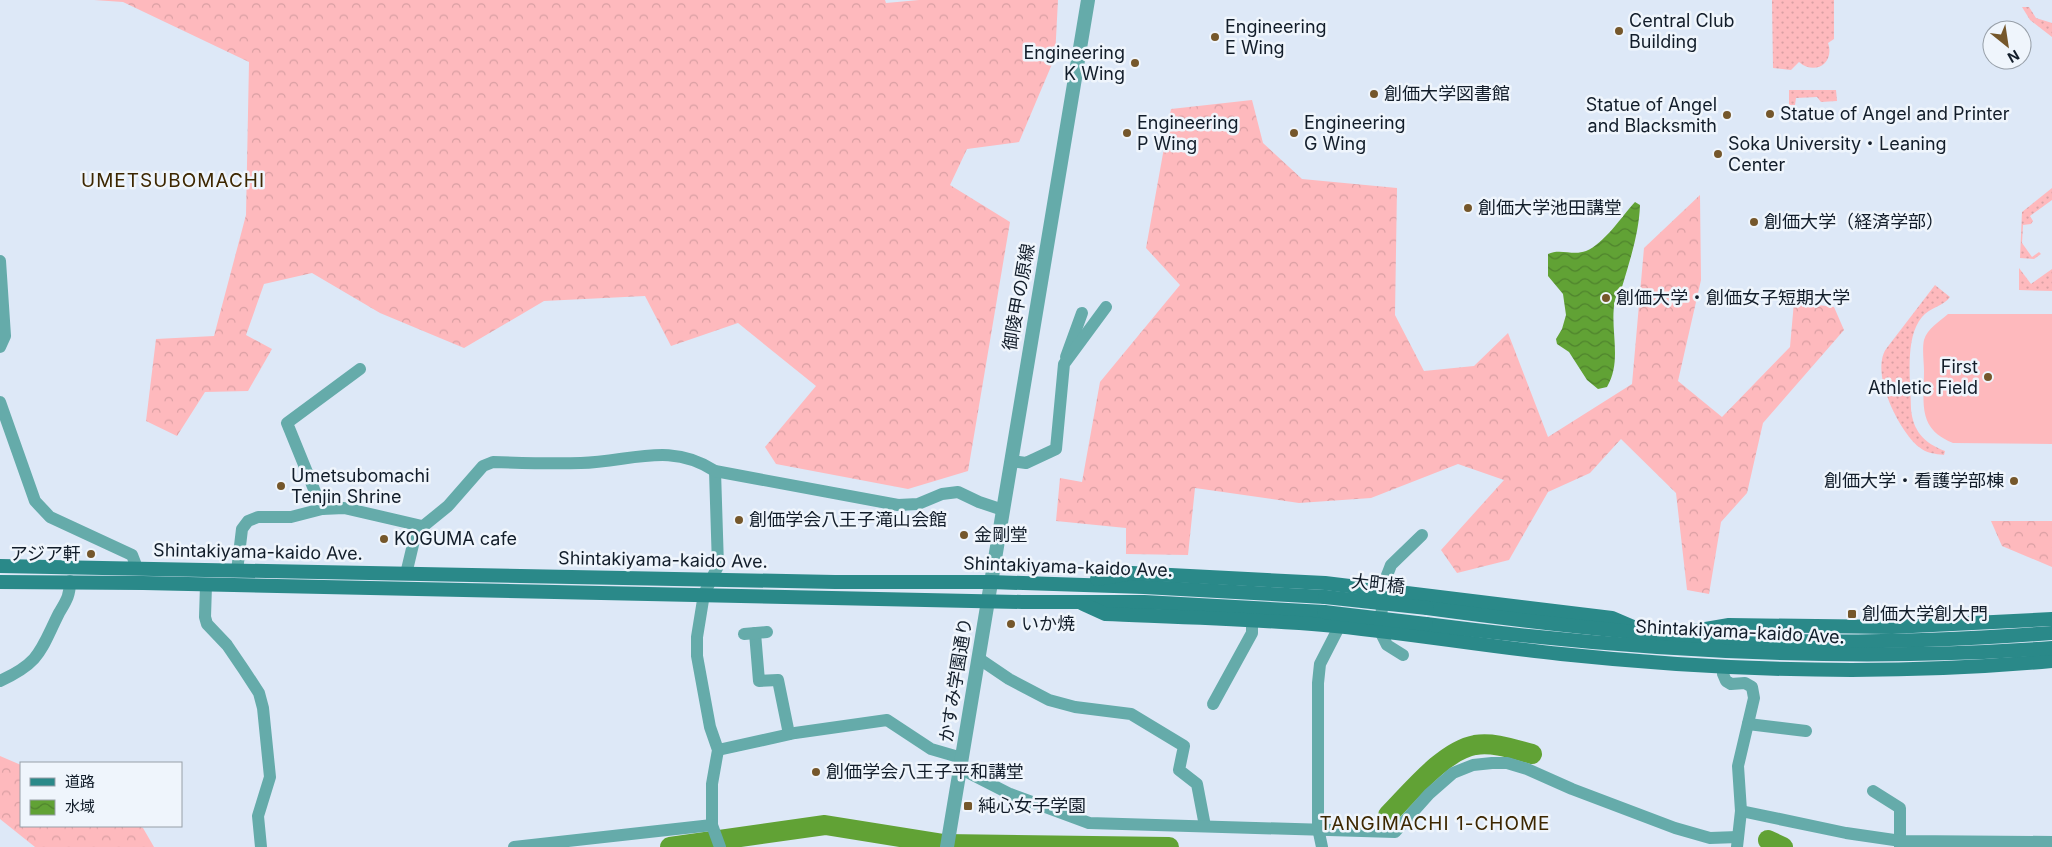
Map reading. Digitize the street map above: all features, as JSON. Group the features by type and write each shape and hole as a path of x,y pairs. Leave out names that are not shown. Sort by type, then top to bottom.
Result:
{"main road":[{"name":"Shintakiyama-kaido Ave.","path":"0,566 709,580 991,582 1070,584 1325,597"},
{"path":"303,587 304,572"},
{"path":"1070,584 1132,573 1342,585 1612,618 1627,622 1646,633"},
{"name":"Shintakiyama-kaido Ave.","path":"0,582 70,581 1144,602 1324,612"},
{"name":"大町橋","path":"1325,597 1427,608"},
{"path":"1079,602 1105,614 1252,620 1339,627 1561,654 1724,666 1906,669 2052,661"},
{"name":"Shintakiyama-kaido Ave.","path":"1427,608 1524,622 1716,638 1839,641 1961,639 2052,633"},
{"name":"大町橋","path":"1324,612 1426,624"},
{"path":"1676,634 1729,625 1892,627 2052,620"},
{"name":"Shintakiyama-kaido Ave.","path":"1426,624 1529,638 1721,653 1900,655 2052,648"}],"street":[{"name":"御陵甲の原線","path":"988,600 1088,0"},
{"path":"0,261 5,336 0,347"},
{"path":"1064,364 1106,307"},
{"path":"1011,461 1026,463 1056,449 1064,364 1071,337 1082,313"},
{"path":"322,509 288,424 360,369"},
{"path":"0,402 36,500 50,517 132,556 137,568"},
{"path":"406,574 416,532 448,506 483,466 492,462 581,463 652,454 668,454 701,461 715,471 898,505 918,504 942,494 958,492 1003,510"},
{"path":"715,471 718,566 715,574 709,580 704,594 697,637 697,656 710,727 718,750 712,784 713,826 720,847"},
{"path":"237,571 242,528 248,521 258,517 291,517 322,509 344,508 422,526"},
{"path":"1403,656 1387,645 1380,631 1385,578 1391,565 1422,536"},
{"path":"0,681 28,666 43,649 70,595 70,581"},
{"path":"206,585 205,618 207,624 227,645 244,670 259,693 263,708 270,777 258,816 261,847"},
{"path":"1320,837 1318,683 1320,664 1339,627 1342,585"},
{"name":"かすみ学園通り","path":"947,847 988,600"},
{"path":"1213,704 1237,672 1252,633 1252,620"},
{"path":"755,633 759,681 778,680 789,734"},
{"path":"978,658 1010,679 1049,700 1075,707 1131,714 1184,746 1179,770 1197,784 1205,826"},
{"path":"718,750 789,734 887,720 931,749 961,764 1010,794 1089,823 1205,826 1320,837 1395,832 1429,794 1453,773 1472,765 1507,763 1527,769 1572,789 1675,828 1710,838 1737,842 1740,812 1738,766 1754,698 1752,687 1745,682 1731,684 1726,681 1722,674 1724,666"},
{"path":"1748,724 1806,731"},
{"path":"1873,790 1900,808 1900,844"},
{"path":"1740,812 1900,844 2052,842"},
{"path":"514,847 713,826"}],"green space":[{"path":"94,0 885,0 886,3 919,0 1058,0 1055,57 1019,142 967,149 950,185 1010,222 968,471 908,489 776,464 765,447 816,386 738,323 671,346 645,296 544,301 464,348 380,313 312,273 264,284 246,335 272,349 248,391 205,392 177,436 146,421 156,339 214,336 246,215 249,62 123,2"},
{"path":"1772,0 1834,0 1834,39 1828,43 1829,56 1822,65 1811,68 1799,62 1791,70 1773,68"},
{"path":"2022,7 2029,7 2036,18 2052,23 2052,37 2032,20 2030,20"},
{"path":"1789,90 1836,90 1837,101 1821,102 1817,97 1796,98 1795,105 1789,105"},
{"path":"1252,100 1263,143 1302,179 1397,188 1395,315 1424,371 1474,366 1508,333 1548,437 1632,384 1644,248 1700,195 1701,280 1678,381 1722,417 1790,347 1794,302 1834,307 1844,330 1763,423 1747,493 1721,522 1709,594 1687,590 1676,493 1621,439 1590,473 1548,492 1509,560 1457,573 1441,550 1504,480 1458,464 1371,498 1299,503 1195,488 1188,555 1126,554 1126,528 1056,521 1060,478 1082,482 1100,382 1180,285 1146,248 1171,109"},
{"path":"2052,188 2052,200 2030,216 2033,221 2031,224 2023,225 2022,243 2032,257 2039,252 2041,254 2034,259 2020,258 2022,212"},
{"path":"2019,268 2031,284 2052,269 2052,291 2019,290"},
{"path":"1935,285 1950,297 1944,303 1925,314 1916,326 1910,361 1911,409 1917,430 1931,444 1945,451 1944,455 1925,451 1911,439 1889,401 1882,372 1882,359 1886,349"},
{"name":"First Athletic Field","path":"1948,314 2052,314 2052,444 1953,443 1941,437 1933,430 1925,414 1923,344 1928,332"},
{"path":"1991,521 2052,521 2052,567 2002,546"},
{"path":"0,756 20,765 20,827 141,827 154,847 35,847 0,819"}],"water":[{"path":"1635,202 1640,205 1636,236 1622,287 1615,300 1613,322 1615,355 1612,377 1607,387 1598,389 1587,380 1569,352 1557,344 1556,339 1562,329 1566,315 1563,294 1548,276 1548,254 1553,252 1576,253 1593,247 1606,236"}],"waterway":[{"path":"1388,815 1439,764 1463,749 1475,745 1489,744 1532,754"},
{"path":"670,847 825,825 944,844 1169,847"},
{"path":"1768,840 1783,847"}],"place":[{"name":"Central Club Building","path":"1619,31"},
{"name":"Engineering E Wing","path":"1215,37"},
{"name":"Engineering K Wing","path":"1135,63"},
{"name":"創価大学図書館","path":"1374,94"},
{"name":"Statue of Angel and Printer","path":"1770,114"},
{"name":"Statue of Angel and Blacksmith","path":"1727,115"},
{"name":"Engineering P Wing","path":"1127,133"},
{"name":"Engineering G Wing","path":"1294,133"},
{"name":"Soka University・Leaning Center","path":"1718,154"},
{"name":"創価大学池田講堂","path":"1468,208"},
{"name":"創価大学（経済学部）","path":"1754,222"},
{"name":"創価大学・創価女子短期大学","path":"1606,298"},
{"name":"First Athletic Field","path":"1988,377"},
{"name":"創価大学・看護学部棟","path":"2014,481"},
{"name":"Umetsubomachi Tenjin Shrine","path":"281,486"},
{"name":"創価学会八王子滝山会館","path":"739,520"},
{"name":"金剛堂","path":"964,535"},
{"name":"KOGUMA cafe","path":"384,539"},
{"name":"アジア軒","path":"91,554"},
{"name":"創価大学創大門","path":"1852,614"},
{"name":"いか焼","path":"1011,624"},
{"name":"創価学会八王子平和講堂","path":"816,772"},
{"name":"純心女子学園","path":"968,806"}],"district":[{"name":"UMETSUBOMACHI","path":"173,180"},
{"name":"TANGIMACHI 1-CHOME","path":"1435,823"}]}
